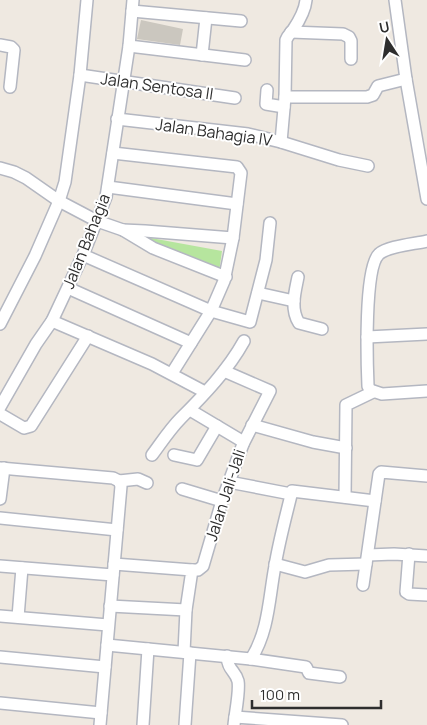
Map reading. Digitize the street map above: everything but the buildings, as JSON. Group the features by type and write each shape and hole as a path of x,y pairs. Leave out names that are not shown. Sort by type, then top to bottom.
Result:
{"street":[{"path":"0,324 35,256 66,182 80,75 87,0"},
{"path":"281,142 286,40 287,35 301,16 306,0"},
{"path":"395,0 406,79 427,199"},
{"path":"133,5 206,18 241,21"},
{"name":"Jalan Bahagia","path":"0,407 36,344 52,321 84,255 97,221 108,187 129,46 133,5"},
{"path":"202,55 206,18"},
{"path":"291,32 343,34 351,41 351,59"},
{"path":"0,45 11,47 14,50 10,87"},
{"path":"129,46 245,60"},
{"name":"Jalan Sentosa II","path":"80,75 235,98"},
{"path":"267,90 266,104 367,97 372,95 378,86 406,79"},
{"name":"Jalan Bahagia IV","path":"117,119 248,134 368,166"},
{"path":"113,153 239,169 241,173 226,277 212,311 174,370"},
{"path":"0,168 26,178 59,201 97,221 123,230 153,248 226,277"},
{"path":"108,187 237,204"},
{"path":"84,255 212,311 250,322 266,260 270,223"},
{"path":"123,230 145,230 233,238"},
{"path":"427,241 388,250 378,255 375,261 370,290 366,337 368,386 373,392 382,394 427,391"},
{"path":"298,277 294,300 295,317 299,323 322,329"},
{"path":"68,288 191,343"},
{"path":"258,293 294,300"},
{"path":"52,321 152,364 205,392"},
{"path":"366,337 427,334"},
{"path":"0,414 24,428 31,426 88,336"},
{"path":"152,455 180,419 224,371 244,341"},
{"path":"224,371 270,391 243,444"},
{"path":"345,497 346,406 373,392"},
{"name":"Jalan Jali-Jali","path":"190,410 242,441 243,444 222,501 203,566 198,570 192,570"},
{"path":"252,425 313,442 346,448"},
{"path":"174,455 197,460 217,426"},
{"path":"0,499 2,468 113,478 121,486 100,719 0,702"},
{"path":"363,585 378,474 381,472 427,476"},
{"path":"119,482 138,480 147,483"},
{"path":"229,482 291,494"},
{"path":"182,489 222,501"},
{"path":"251,659 267,616 275,564 292,491 375,501"},
{"path":"0,518 117,530"},
{"path":"275,564 305,572 329,565 409,554 427,556"},
{"path":"409,554 406,592 408,594 427,595"},
{"path":"0,566 113,570 192,570 186,610 185,725"},
{"path":"18,617 22,568"},
{"path":"110,606 186,610"},
{"path":"0,616 108,625"},
{"path":"107,645 251,659 306,667 309,673 340,676"},
{"path":"143,725 148,649"},
{"path":"227,656 229,668 238,682 235,721 342,725"},
{"path":"0,657 105,666"}],"green space":[{"path":"140,236 222,251 219,272 214,272"}]}
